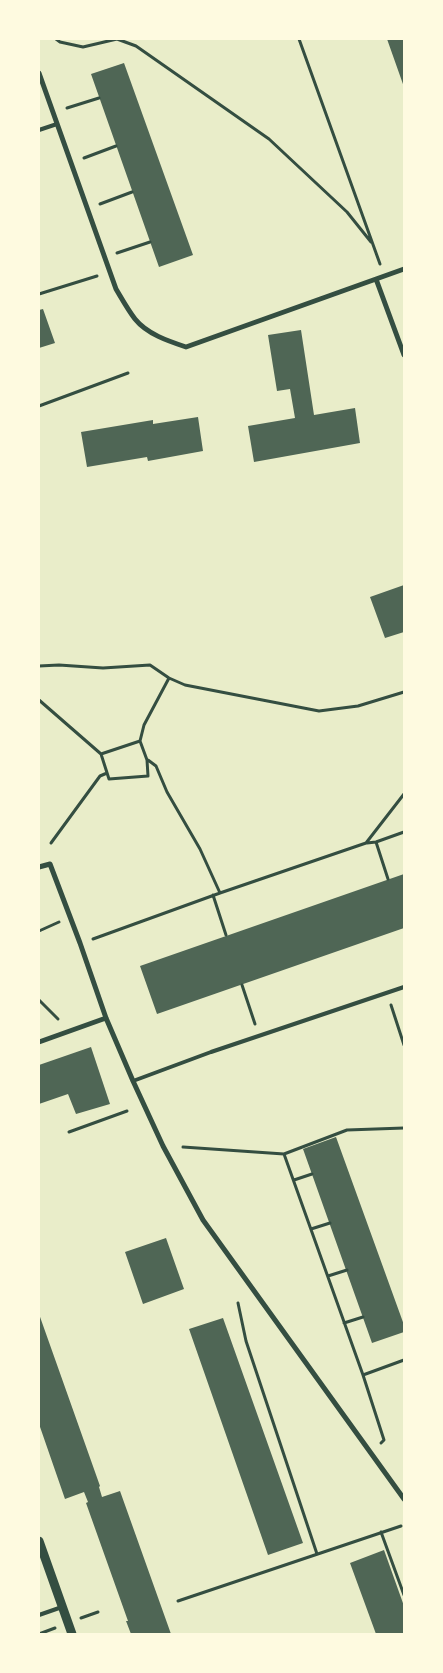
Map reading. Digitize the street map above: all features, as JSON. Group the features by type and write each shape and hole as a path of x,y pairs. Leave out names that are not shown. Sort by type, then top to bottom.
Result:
{"street":[{"path":"39,73 116,289 136,320 154,334 169,342 186,347 404,269"},
{"path":"376,280 404,355"},
{"path":"39,867 50,864 106,1018 133,1081 163,1146 203,1220 404,1499"},
{"path":"39,1042 106,1018"},
{"path":"39,1541 72,1634"}],"lane":[{"path":"39,130 57,124"},
{"path":"133,1081 404,986"},
{"path":"39,1615 62,1607"}],"path":[{"path":"56,39 60,42 83,47 118,39 136,46 269,139 347,212 372,242"},
{"path":"299,39 383,272"},
{"path":"53,113 99,98"},
{"path":"70,162 116,146"},
{"path":"87,209 132,192"},
{"path":"104,257 150,242"},
{"path":"39,294 110,272"},
{"path":"39,406 128,373"},
{"path":"39,666 59,665 103,668 150,665 169,678 185,685 319,711 358,706 404,692"},
{"path":"39,700 101,754 109,779 148,776 147,760 140,741 144,725 169,678"},
{"path":"101,754 140,741"},
{"path":"147,760 156,766 167,792 200,850 220,892"},
{"path":"51,843 100,776 107,773"},
{"path":"366,843 404,794"},
{"path":"80,943 220,892 404,832"},
{"path":"376,842 388,879"},
{"path":"213,895 226,936"},
{"path":"39,931 70,918"},
{"path":"242,985 255,1025"},
{"path":"386,992 404,1045"},
{"path":"39,1000 62,1024 66,1032"},
{"path":"69,1132 127,1111"},
{"path":"183,1147 284,1154 347,1130 404,1128"},
{"path":"284,1154 384,1440 370,1453"},
{"path":"294,1180 312,1174"},
{"path":"311,1229 330,1223"},
{"path":"328,1276 347,1270"},
{"path":"238,1303 246,1341 317,1554"},
{"path":"344,1322 363,1317"},
{"path":"363,1376 404,1360"},
{"path":"178,1601 401,1526"},
{"path":"381,1532 404,1595"}],"building":[{"path":"387,39 404,39 404,87"},
{"path":"124,63 193,255 159,267 91,74"},
{"path":"43,309 55,343 39,348 39,310"},
{"path":"301,330 314,415 355,408 360,443 254,462 248,426 295,418 290,389 277,391 268,335"},
{"path":"198,417 203,451 148,461 147,457 87,467 81,432 153,420 153,424"},
{"path":"404,585 404,632 385,638 370,597"},
{"path":"404,874 404,928 157,1014 140,966"},
{"path":"91,1047 110,1104 76,1114 68,1094 39,1104 39,1065"},
{"path":"336,1137 404,1325 404,1332 372,1343 303,1149"},
{"path":"166,1238 184,1289 143,1304 125,1252"},
{"path":"39,1314 100,1486 102,1497 120,1491 171,1634 131,1634 86,1503 88,1502 84,1492 65,1499 39,1424"},
{"path":"223,1318 303,1543 268,1555 189,1329"},
{"path":"384,1550 404,1606 404,1634 376,1634 350,1563"}]}
